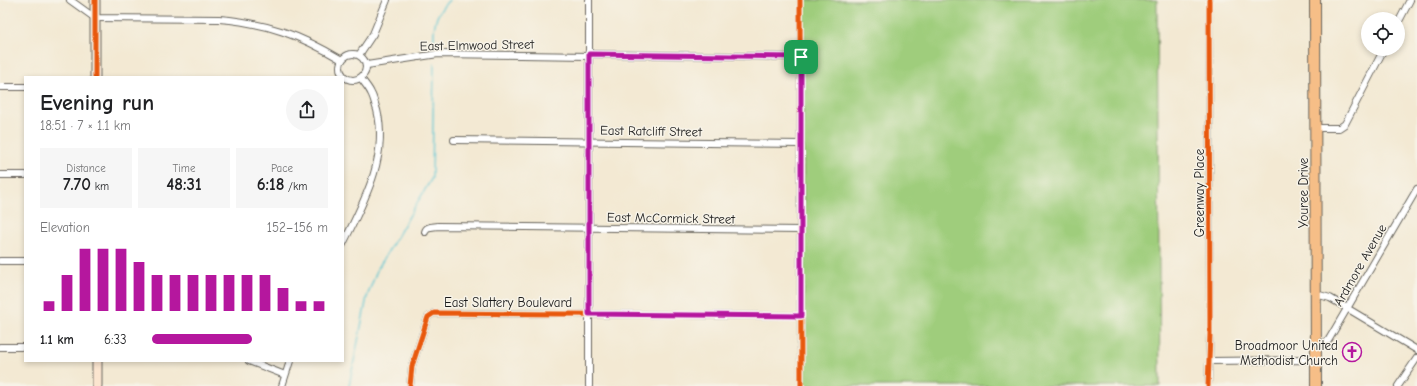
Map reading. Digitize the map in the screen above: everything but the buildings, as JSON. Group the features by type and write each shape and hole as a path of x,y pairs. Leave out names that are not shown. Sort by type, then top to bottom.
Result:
{"main road":[{"name":"Youree Drive","path":"1316,0 1316,386"}],"street":[{"path":"70,0 95,18 218,19 250,22 272,27 299,37 342,60"},
{"path":"95,0 96,76"},
{"path":"359,55 373,34 387,0"},
{"path":"589,0 590,386"},
{"path":"800,0 801,386"},
{"name":"Greenway Place","path":"1208,386 1210,361 1209,0"},
{"path":"1404,12 1410,0"},
{"path":"343,76 340,70 342,60 348,54 353,53 364,59 367,65 366,73 361,78 354,80 344,79"},
{"name":"East Elmwood Street","path":"367,65 438,54 801,57"},
{"path":"1316,128 1339,128 1345,124 1380,56"},
{"path":"344,242 368,191 378,156 380,140 378,115 371,93 361,78"},
{"path":"0,87 24,87"},
{"name":"East Ratcliff Street","path":"454,140 801,144"},
{"path":"0,175 24,175"},
{"name":"Ardmore Avenue","path":"1316,346 1328,341 1417,189"},
{"name":"East McCormick Street","path":"424,232 428,227 438,226 801,230"},
{"path":"0,261 24,261"},
{"path":"1316,294 1330,298 1417,350"},
{"name":"East Slattery Boulevard","path":"410,386 413,361 427,320 431,315 436,313 801,316"},
{"path":"0,347 24,347"},
{"path":"1398,386 1417,358"},
{"path":"1210,361 1316,360"},
{"path":"97,362 97,386"},
{"path":"251,362 285,375"},
{"path":"282,386 290,362"}],"green space":[{"path":"802,0 1157,0 1160,386 804,386"}],"waterway":[{"path":"434,47 434,27 437,16 449,0"},
{"path":"349,386 367,297 377,270 432,178 434,64"}],"cycle path":[{"path":"95,0 95,76"},
{"path":"800,0 801,386"},
{"path":"1208,386 1210,334 1209,0"},
{"path":"410,386 412,366 427,320 428,317 434,313 801,316"}],"place":[{"name":"Broadmoor United Methodist Church","path":"1352,352"}],"route":[{"path":"589,54 801,57 801,316 589,314 589,54"}]}
